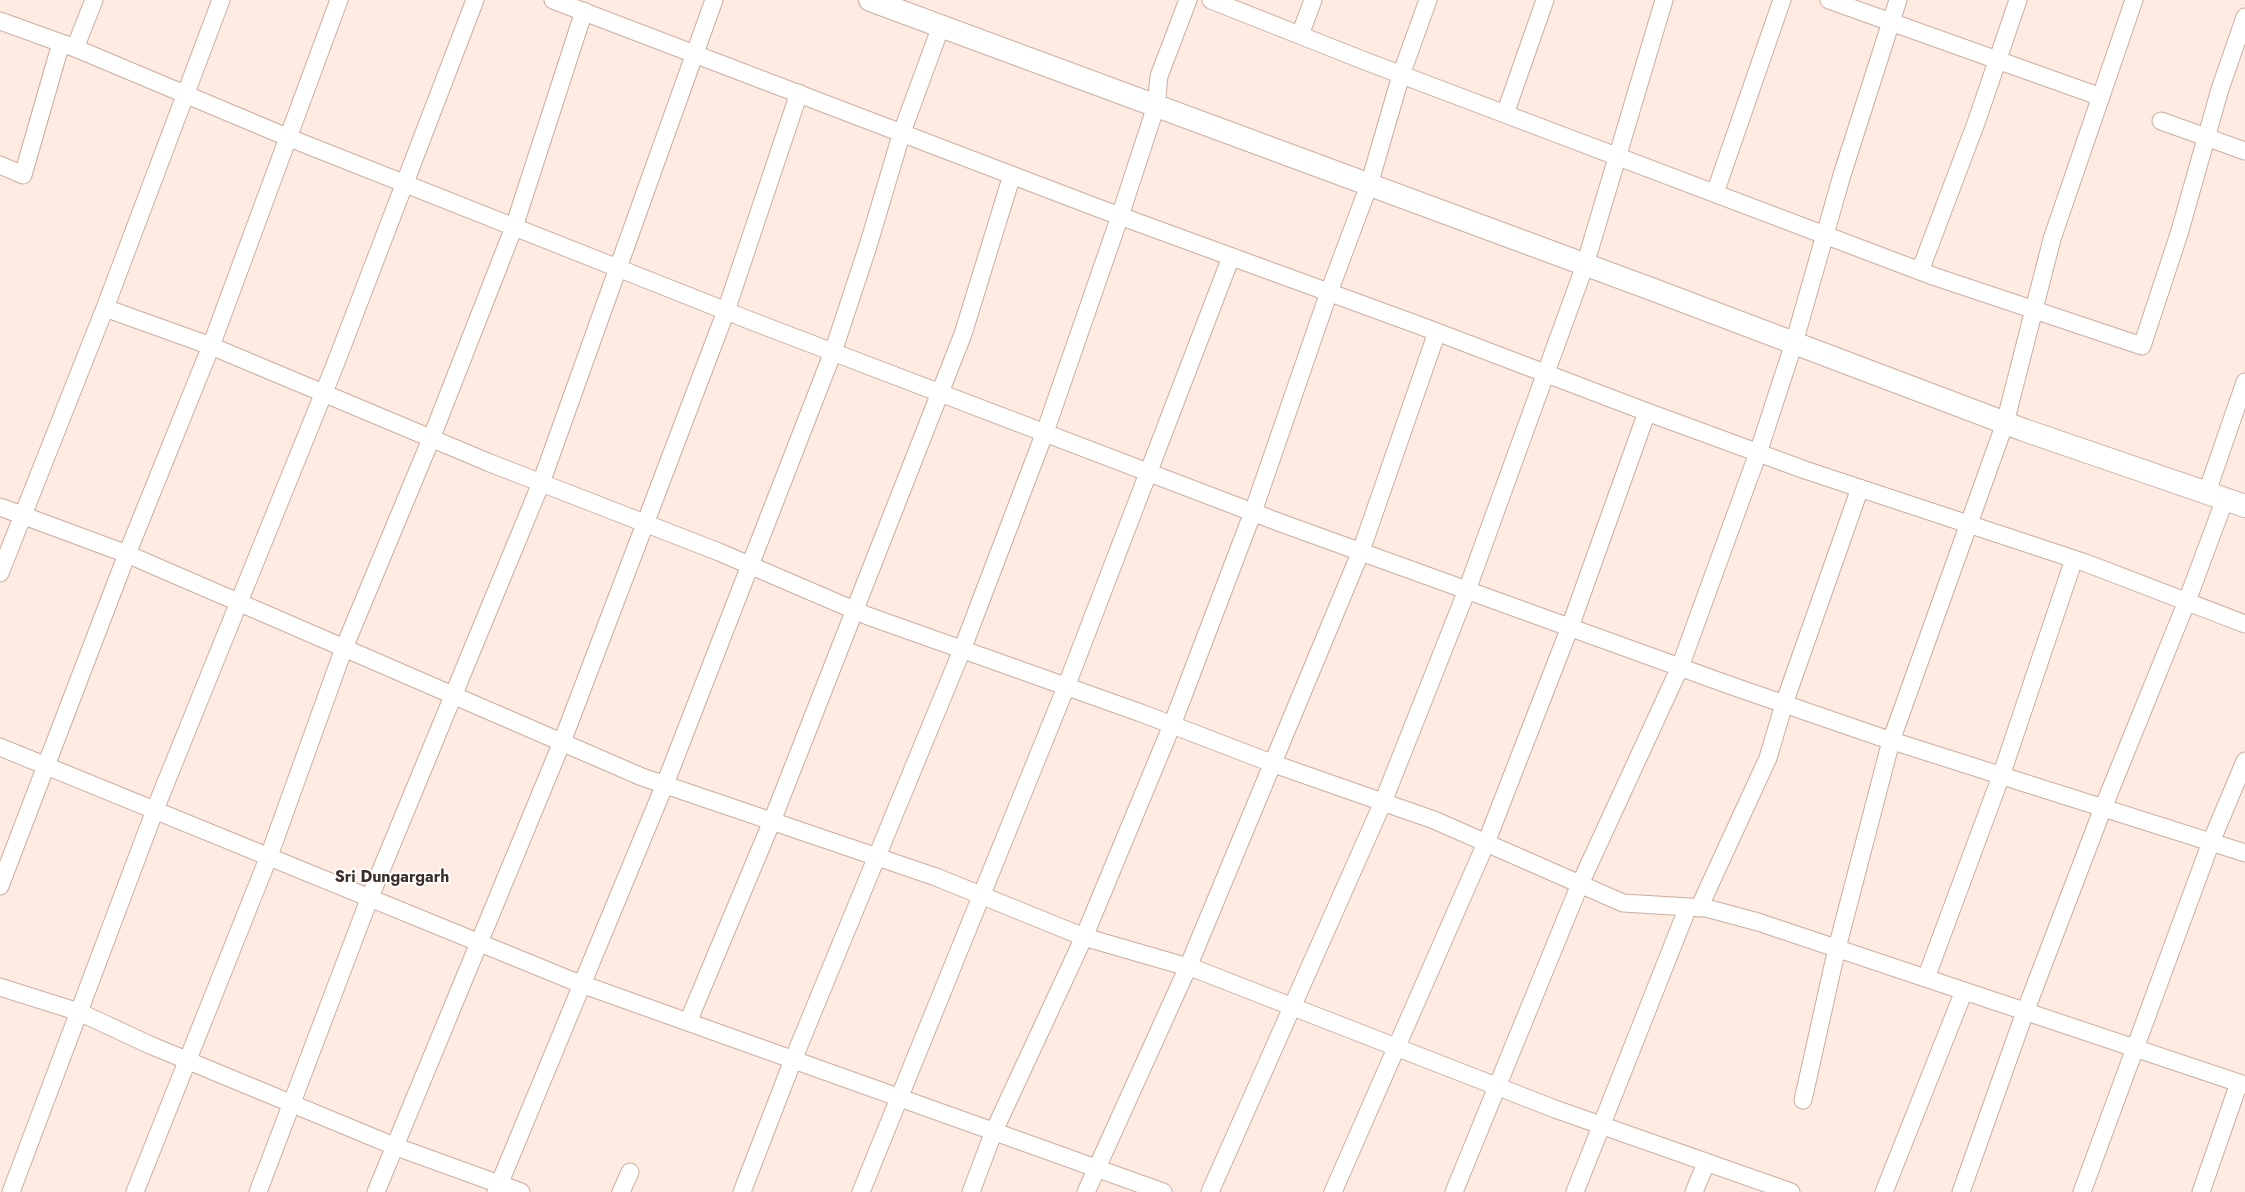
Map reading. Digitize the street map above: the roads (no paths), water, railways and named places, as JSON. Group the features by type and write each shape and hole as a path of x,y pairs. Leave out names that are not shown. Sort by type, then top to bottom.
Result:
{"street":[{"path":"0,165 23,175 68,45 94,0"},
{"path":"0,573 24,516 105,308 222,0"},
{"path":"0,886 127,554 210,346 339,0"},
{"path":"11,1192 155,810 323,394 475,0"},
{"path":"553,0 694,52 1120,216 1437,332 1758,453 2074,559 2245,624"},
{"path":"258,1192 370,897 541,483 694,52 714,0"},
{"path":"870,0 1794,343 2005,423 2245,506"},
{"path":"742,1192 793,1060 878,857 962,650 1045,432 1120,216 1156,106 1159,76 1188,0"},
{"path":"1211,0 1401,75 1920,271 2142,346 2179,234 2220,89 2245,17"},
{"path":"1300,35 1313,0"},
{"path":"971,1192 994,1131 1084,937 1172,724 1253,512 1329,292 1369,185 1401,75 1428,0"},
{"path":"1505,114 1545,0"},
{"path":"1210,1192 1294,1007 1383,802 1467,590 1584,265 1664,0"},
{"path":"1715,193 1782,0"},
{"path":"1829,0 2101,97"},
{"path":"1454,1192 1580,884 1680,667 1758,453 1794,343 1842,175 1898,0"},
{"path":"1920,271 1976,123 1996,60 2018,0"},
{"path":"1803,1100 1837,948 1891,741 2005,423 2052,239 2134,0"},
{"path":"135,1192 268,856 344,648 431,439 514,227 584,11"},
{"path":"0,21 68,45 287,137 726,311 1253,512 1680,667 1891,741 2245,853"},
{"path":"497,1188 665,784 833,352 868,246 902,132 941,26"},
{"path":"376,1192 562,742 726,311 799,93"},
{"path":"2161,121 2245,152"},
{"path":"688,1022 772,821 963,334 1012,175"},
{"path":"861,1192 980,895 1066,687 1231,257"},
{"path":"105,308 210,346 431,439 749,565 855,611 1172,724 1274,764 1434,820 1623,903 1693,908 1758,922 2243,1084 2201,1192"},
{"path":"1086,1192 1095,1168 1188,967 1274,764 1361,552 1437,332"},
{"path":"1961,1192 2025,1012 2103,808 2187,601 2245,382"},
{"path":"1333,1192 1486,843 1570,626 1647,412"},
{"path":"1575,1192 1693,908 1768,758 1784,704 1860,488"},
{"path":"0,507 127,554 454,696 665,784 936,877 1084,937 1188,967 1498,1087 1706,1163 1791,1192"},
{"path":"1926,978 2001,776 2074,559"},
{"path":"0,747 581,984 1163,1192"},
{"path":"2082,1192 2211,842 2245,761"},
{"path":"0,987 79,1012 291,1104 497,1188 521,1192"},
{"path":"1884,1192 1964,991"},
{"path":"1694,1192 1706,1163"},
{"path":"621,1192 630,1172"}],"district":[{"name":"Sri Dungargarh","path":"392,878"}]}
